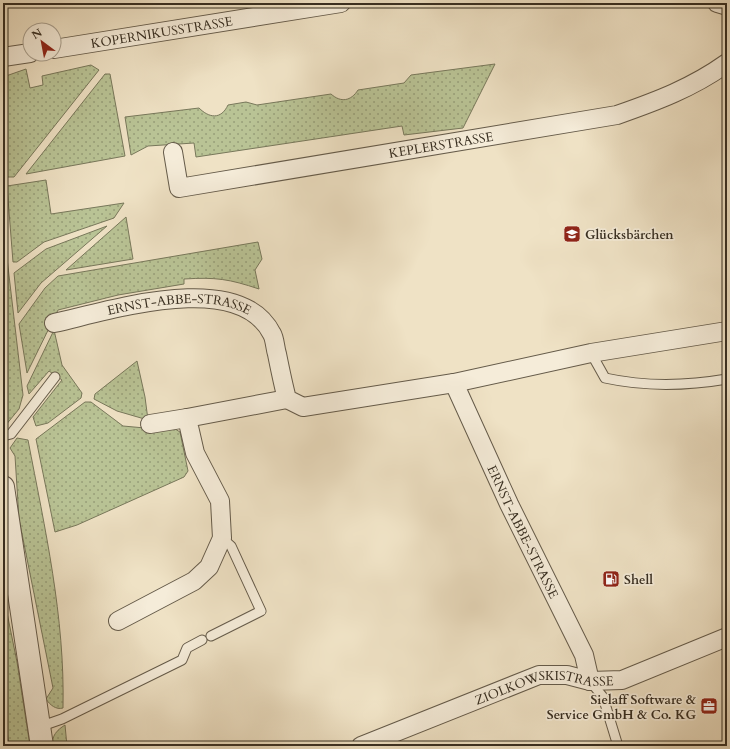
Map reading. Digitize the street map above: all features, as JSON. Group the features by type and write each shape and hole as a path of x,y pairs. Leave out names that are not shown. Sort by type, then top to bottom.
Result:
{"street":[{"name":"KOPERNIKUSSTRASSE","path":"62,48 340,3"},
{"path":"717,3 727,6"},
{"path":"3,57 22,54"},
{"name":"KEPLERSTRASSE","path":"173,152 179,188 249,177 617,116 664,99 704,80 727,63"},
{"name":"ERNST-ABBE-STRASSE","path":"54,323 154,301 204,298 223,300 246,307 258,315 272,334 287,398"},
{"path":"150,424 287,398 303,407 454,383 591,353 727,331"},
{"name":"ERNST-ABBE-STRASSE","path":"454,383 509,504 584,655 590,681"},
{"path":"118,621 194,581 209,567 222,538 220,501 195,453 187,418"},
{"path":"3,487 41,737"},
{"name":"ZIOLKOWSKISTRASSE","path":"361,746 382,742 539,675 567,676 590,681 622,680 727,637"}],"lane":[{"path":"591,353 605,378 632,384 694,385 727,379"},
{"path":"3,436 11,434 55,377"},
{"path":"211,636 260,611 231,546 222,538"},
{"path":"41,737 62,719 182,660 187,648 202,640"},
{"path":"590,681 603,697 618,746"}],"green space":[{"path":"495,64 463,128 404,135 402,126 196,157 194,143 148,146 131,155 125,117 199,108 207,114 215,116 222,113 228,105 246,102 257,105 331,94 338,99 346,100 352,97 358,90 404,83 411,75"},
{"path":"91,65 99,70 14,177 7,177 3,137 3,77 26,69 30,88 43,85 42,76"},
{"path":"105,74 110,74 125,156 26,174"},
{"path":"46,180 51,214 124,203 114,218 44,242 17,262 13,262 7,186"},
{"path":"126,217 133,259 66,270"},
{"path":"3,224 23,395 19,409 5,426 3,393"},
{"path":"107,226 41,283 18,313 14,273 46,249"},
{"path":"258,242 262,259 255,270 259,289 222,280 205,278 184,279 184,284 118,295 58,310 27,373 19,324 45,288 58,276"},
{"path":"54,330 62,365 82,393 81,398 48,423 36,426 33,417 62,380 49,371 29,394 27,386"},
{"path":"137,361 145,397 148,420 117,411 94,399 95,394"},
{"path":"85,402 91,402 123,426 156,429 172,427 180,432 188,471 184,477 77,525 55,532 36,439"},
{"path":"17,438 28,440 53,573 61,640 63,708 53,706 46,699 53,688 19,519 15,456 10,448"},
{"path":"3,593 17,662 30,746 9,746 3,700"},
{"path":"65,725 67,746 53,746 55,734"}],"place":[{"name":"Glücksbärchen","path":"572,234"},
{"name":"Shell","path":"611,579"},
{"name":"Sielaff Software & Service GmbH & Co. KG","path":"709,706"}]}
